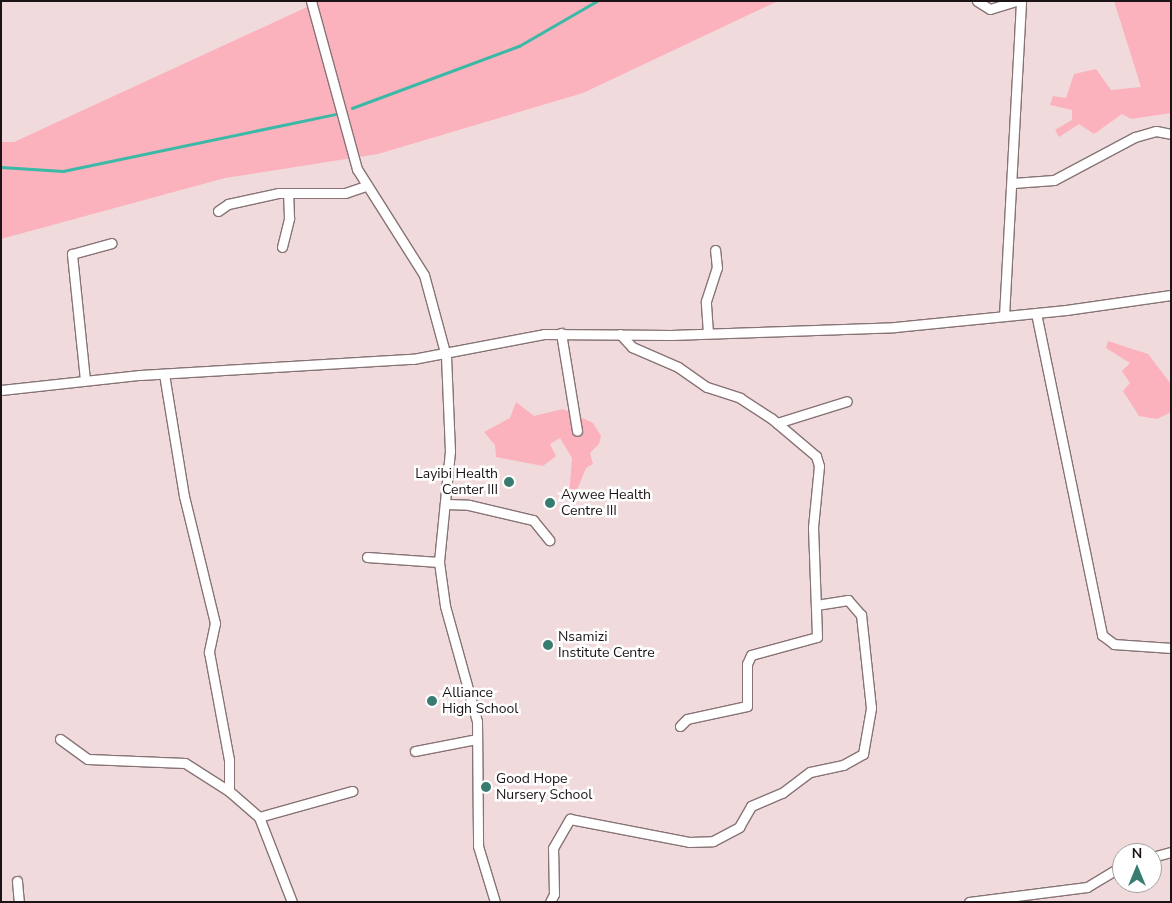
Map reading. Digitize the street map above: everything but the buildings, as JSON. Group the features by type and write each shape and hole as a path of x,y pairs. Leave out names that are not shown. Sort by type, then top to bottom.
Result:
{"street":[{"path":"311,1 340,120 365,186 424,274 446,356 446,504 439,562 445,606 473,698 478,739 478,846 495,902"},
{"path":"977,1 990,9 1019,1 1014,68 1013,183 1004,316"},
{"path":"1013,183 1054,180 1135,136 1156,131 1171,134"},
{"path":"218,211 228,204 288,193 345,194 365,186"},
{"path":"282,247 289,218 288,193"},
{"path":"84,380 72,254 112,243"},
{"path":"708,333 706,301 718,268 715,250"},
{"path":"1,390 84,380 446,356 486,343 561,333 708,333 895,327 1036,313 1171,294"},
{"path":"1036,313 1102,635 1114,644 1171,648"},
{"path":"561,333 577,431"},
{"path":"620,334 632,347 678,367 707,387 740,398 777,423 818,461 813,527 817,637 762,650 748,658 747,706 692,717 680,726"},
{"path":"164,374 184,496 215,623 209,652 229,760 229,791"},
{"path":"777,423 847,401"},
{"path":"446,504 469,505 533,520 549,540"},
{"path":"368,557 439,562"},
{"path":"550,902 554,898 553,844 570,819 689,842 713,841 739,827 751,806 782,793 810,772 843,765 863,754 871,708 861,615 848,600 816,605"},
{"path":"60,739 88,758 185,763 229,791 260,818 292,902"},
{"path":"415,751 478,739"},
{"path":"260,818 352,791"},
{"path":"969,902 1087,887 1112,872"},
{"path":"17,881 19,902"},
{"path":"1014,895 1028,902"}],"shaded area":[{"path":"320,1 778,1 583,93 378,154 225,178 1,239 1,142 14,142"},
{"path":"1114,1 1171,1 1171,113 1131,119 1122,114 1094,134 1079,124 1059,137 1055,130 1072,120 1072,110 1050,105 1053,96 1066,98 1074,74 1096,69 1111,90 1141,87"},
{"path":"1108,341 1148,354 1171,384 1171,412 1157,419 1139,416 1123,391 1130,383 1122,371 1130,363 1106,348"},
{"path":"516,402 534,416 563,409 593,423 601,436 599,444 590,453 593,464 586,468 574,497 569,496 572,458 560,438 550,444 556,456 543,466 496,457 495,445 484,432 510,418"}],"waterway":[{"path":"352,108 519,46 597,1"},
{"path":"1,167 63,171 337,114"}],"place":[{"name":"Layibi Health Center III","path":"509,482"},
{"name":"Aywee Health Centre III","path":"550,503"},
{"name":"Nsamizi Institute Centre","path":"548,645"},
{"name":"Alliance High School","path":"432,701"},
{"name":"Good Hope Nursery School","path":"486,787"}]}
